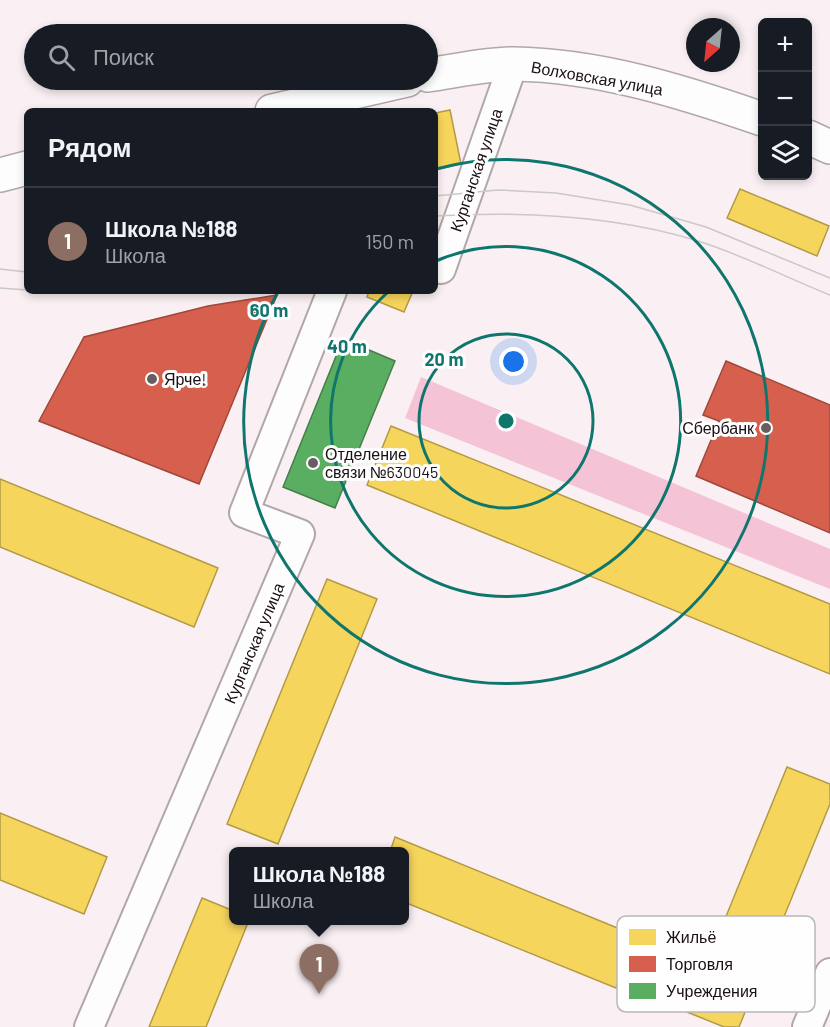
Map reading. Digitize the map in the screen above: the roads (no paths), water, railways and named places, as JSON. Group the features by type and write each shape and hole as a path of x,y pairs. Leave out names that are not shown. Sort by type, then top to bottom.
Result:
{"main road":[{"name":"Волховская улица","path":"438,74 513,64 564,69 636,81 705,99 758,118"},
{"path":"285,108 363,90"},
{"path":"812,139 830,147"},
{"path":"0,175 24,169"}],"street":[{"name":"Курганская улица","path":"438,268 441,269 513,64"},
{"name":"Курганская улица","path":"89,1027 300,534 244,513 331,294"},
{"path":"815,1008 830,973"},
{"path":"807,1027 813,1012"}],"tram line":[{"path":"438,196 498,190 556,193 630,205 706,227 830,278"},
{"path":"438,216 534,215 633,225 715,247 830,295"},
{"path":"0,269 24,272"},
{"path":"0,288 24,290"}],"place":[{"name":"Ярче!","path":"152,379"},
{"name":"Сбербанк","path":"766,428"},
{"name":"Отделение связи №630045","path":"313,463"},
{"name":"Школа №188","path":"319,994"}]}
